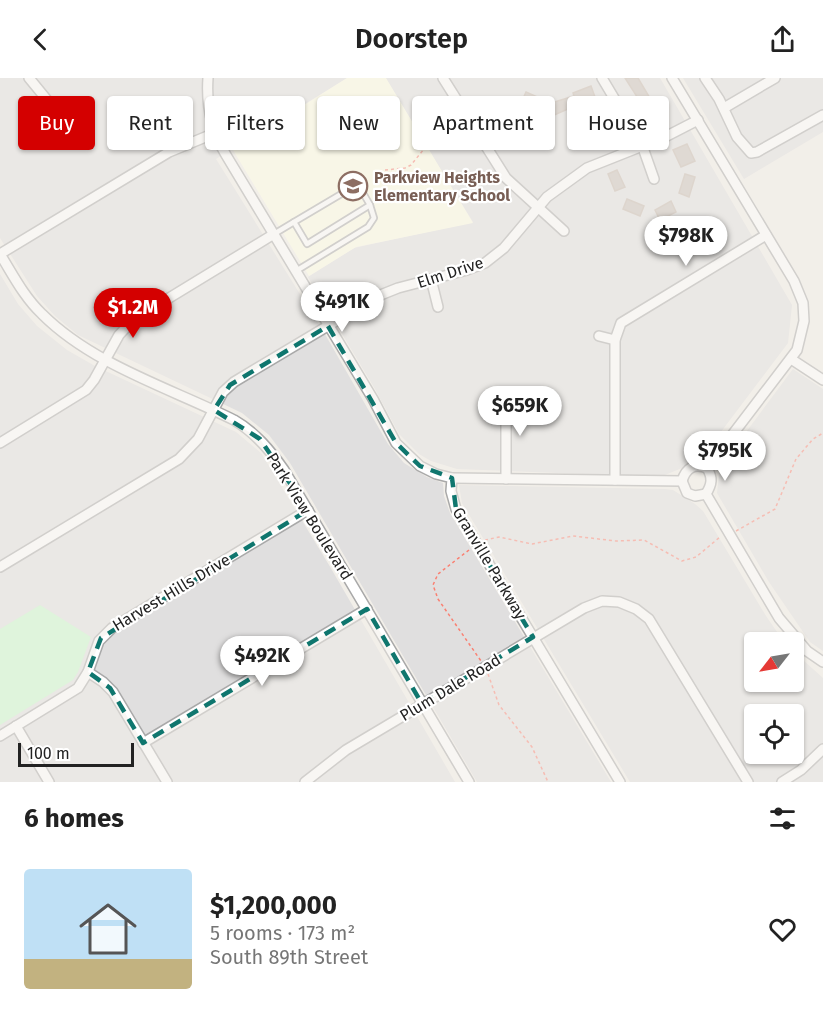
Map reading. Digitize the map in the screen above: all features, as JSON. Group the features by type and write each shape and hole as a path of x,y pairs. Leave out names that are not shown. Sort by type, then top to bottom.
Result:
{"street":[{"path":"29,78 44,96"},
{"path":"208,78 208,96"},
{"path":"443,78 506,178 564,231"},
{"path":"602,78 613,96"},
{"path":"672,78 794,281 803,303 802,338 791,359 707,468"},
{"path":"705,78 724,108 737,137 751,153 757,152 823,115"},
{"path":"724,108 775,78"},
{"name":"Elm Drive","path":"669,134 698,120"},
{"path":"0,254 169,152 205,137"},
{"path":"224,150 373,399 396,443 420,466 436,474 452,478 682,481"},
{"name":"Elm Drive","path":"0,567 172,464 193,445 223,392 230,385 378,296 398,288 474,268 489,260 508,243 537,208 555,191 587,168 630,150"},
{"path":"644,150 654,179"},
{"path":"0,442 81,394 94,380 123,330 138,315 274,234"},
{"path":"615,480 615,340 621,323 766,235"},
{"name":"Park View Boulevard","path":"0,254 22,290 40,313 67,337 106,360 214,410 244,426 260,439 284,470 469,782"},
{"path":"431,279 438,307"},
{"path":"599,336 615,340"},
{"path":"791,359 823,380"},
{"path":"503,398 506,420 506,478"},
{"path":"699,465 707,468 711,476 711,486 706,494 695,496 684,489 682,481 686,471 699,465"},
{"name":"Granville Parkway","path":"452,478 452,497 456,509 620,782"},
{"path":"706,494 779,618 807,651 823,663"},
{"name":"Harvest Hills Drive","path":"0,736 75,690 88,672 99,641 112,628 308,510"},
{"name":"Plum Dale Road","path":"305,782 346,750 534,637 584,608 602,601 618,602 636,609 649,618 748,782"},
{"path":"143,742 367,609"},
{"path":"88,672 110,688 167,782"},
{"path":"16,726 49,782"},
{"path":"782,782 801,770 823,749"}],"lane":[{"path":"274,234 350,189 360,190 370,205 374,218 368,227 296,271"},
{"path":"294,222 307,244 370,205"}],"path":[{"path":"385,170 405,168 411,165 423,150"},
{"path":"735,531 775,509 796,459 813,440 823,433"},
{"path":"482,542 496,537 532,544 573,536 616,541 644,540 682,561 696,557 722,536"},
{"path":"472,548 438,574 433,585 438,598 481,662"},
{"path":"486,669 499,705 532,747 548,782"}],"highlighted area":[{"path":"328,326 396,443 420,466 452,478 456,509 533,637 422,704 367,609 143,743 110,688 88,672 101,638 308,510 260,439 214,410 230,385"}],"shaded area":[{"path":"0,78 347,78 305,104 305,96 205,96 205,150 231,150 216,159 326,336 388,444 404,463 427,477 443,483 444,496 450,513 611,782 477,782 290,463 269,435 242,413 78,335 55,316 37,296 0,238"},
{"name":"Parkview Heights Elementary School","path":"347,78 386,78 397,96 318,96"},
{"path":"384,78 660,78 792,305 788,343 699,461 660,477 457,469 431,461 419,454 399,434 375,389 308,277 354,248 473,222 428,150 555,150 555,96 412,96 412,123 400,104 400,96 395,96"},
{"path":"683,78 823,78 823,132 744,179"},
{"name":"Parkview Heights Elementary School","path":"317,97 317,150 400,150 400,101 412,121 412,150 429,150 473,223 356,247 309,276 233,150 305,150 305,105"},
{"path":"0,274 18,304 37,326 67,350 95,366 236,432 261,453 455,782 0,782"},
{"path":"793,369 823,389 823,651 810,642 769,582 717,493 720,467"},
{"path":"459,485 673,490 703,511 777,632 744,632 744,692 804,692 804,661 823,678 823,782 630,782 462,503"}],"green space":[{"path":"40,605 91,637 73,680 0,725 0,629"}],"building":[{"path":"625,78 638,78 649,96 636,96"},
{"path":"591,86 595,96 574,96 573,93"},
{"path":"567,98 567,109 555,115 555,102"},
{"path":"687,144 695,161 681,167 673,150"},
{"path":"617,170 625,187 615,191 608,174"},
{"path":"685,174 695,177 689,197 679,193"},
{"path":"627,199 644,206 640,216 623,209"},
{"path":"671,201 676,212 660,220 655,210"}],"place":[{"name":"Parkview Heights Elementary School","path":"353,186"}]}
